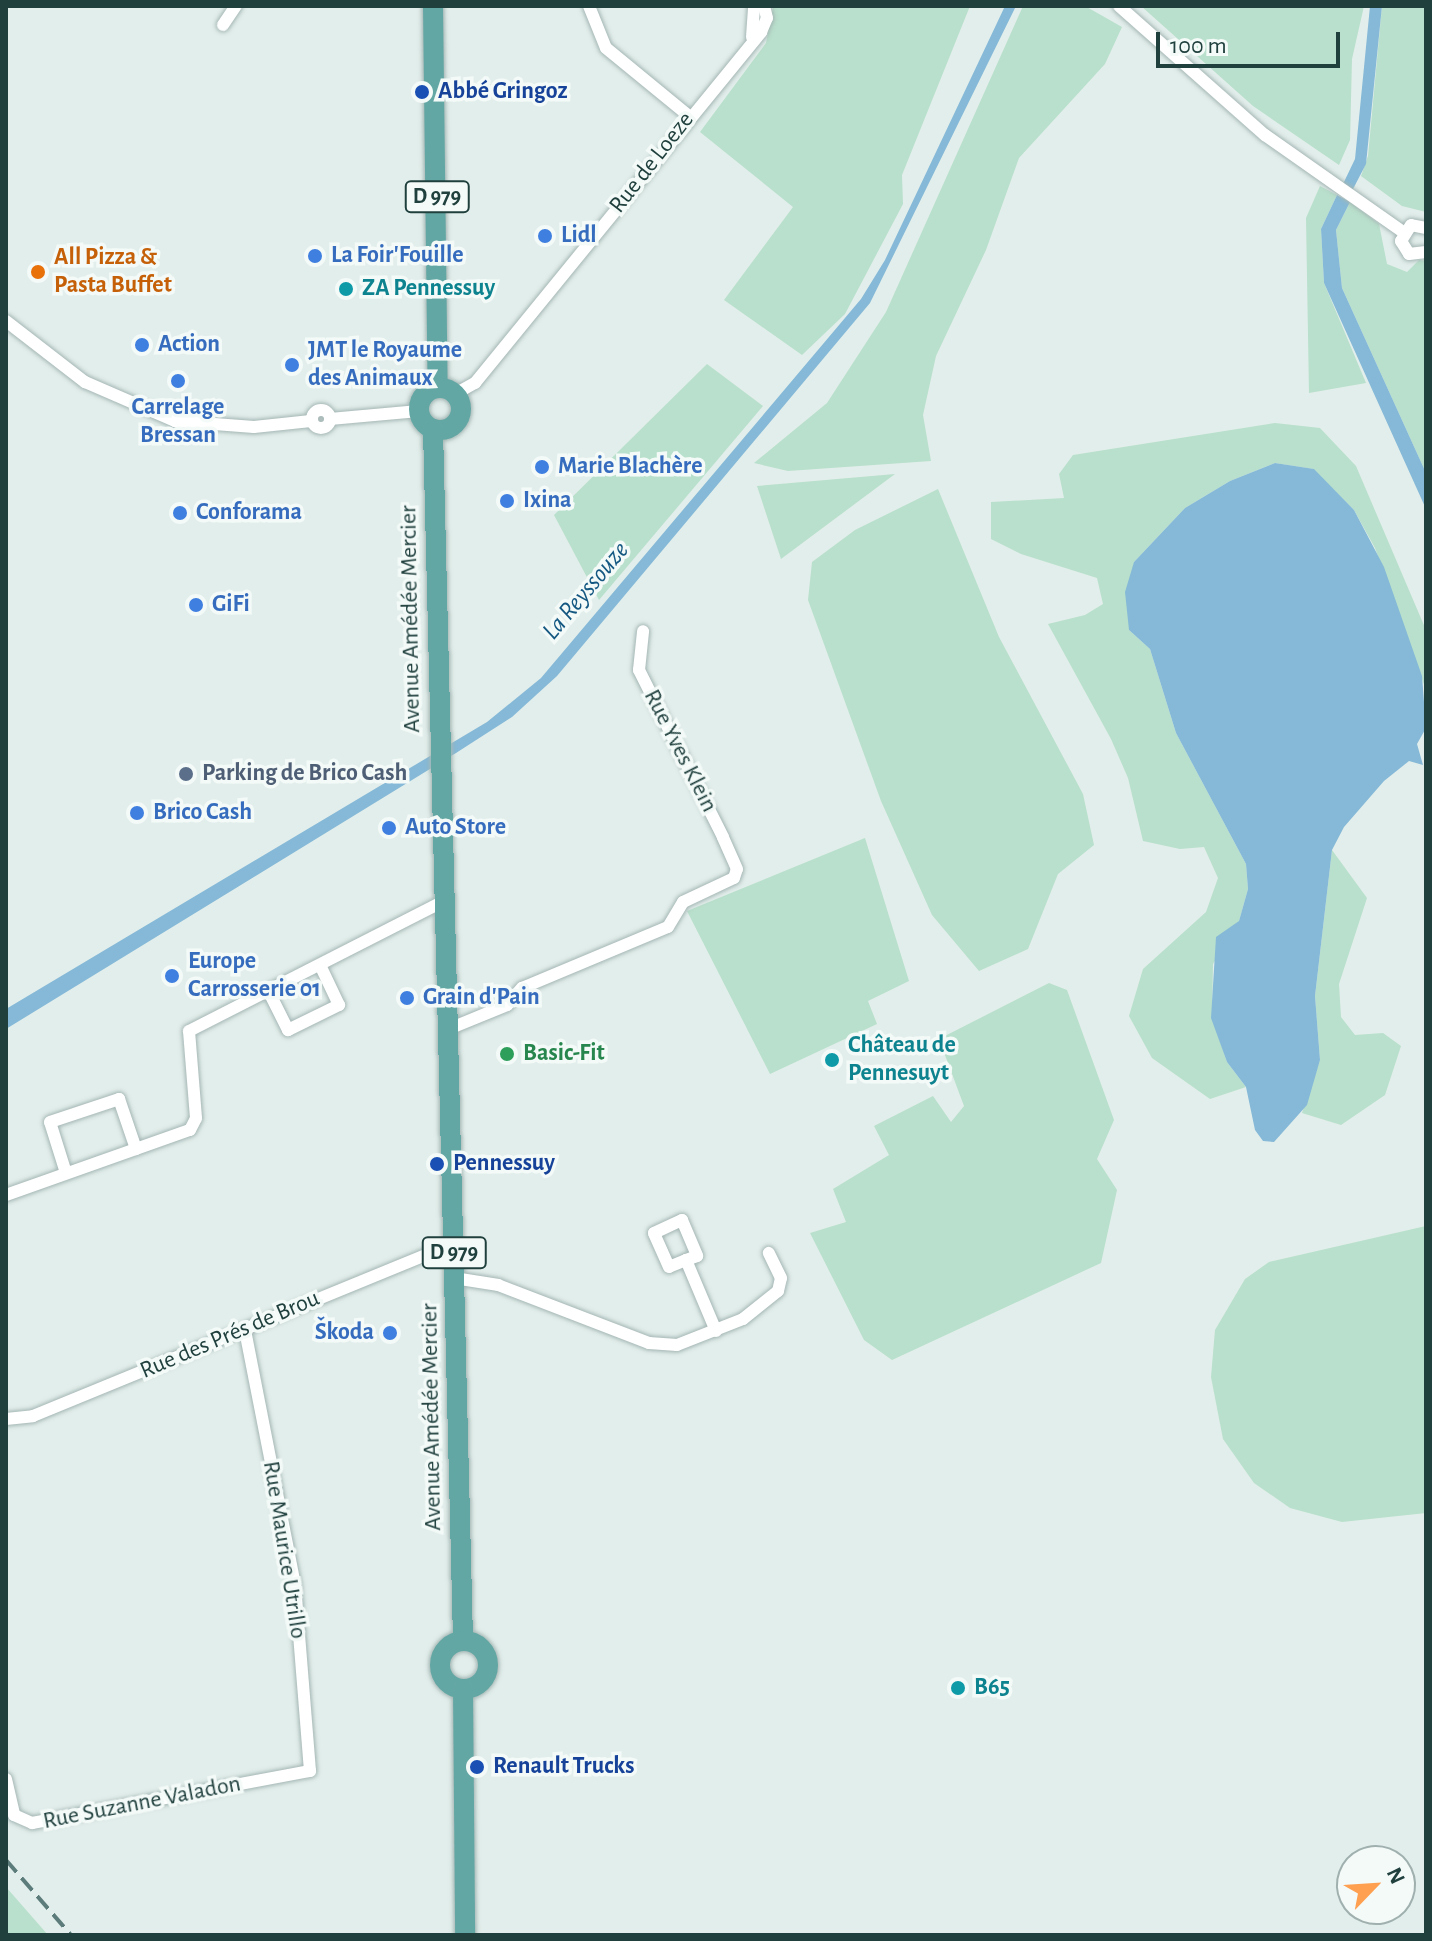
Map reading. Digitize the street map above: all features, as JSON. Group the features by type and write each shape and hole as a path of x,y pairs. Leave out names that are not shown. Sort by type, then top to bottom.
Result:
{"main road":[{"name":"D 979","path":"433,6 446,391"},
{"path":"440,430 419,411 426,393 446,391"},
{"name":"Avenue Amédée Mercier","path":"446,391 461,414 440,430 453,1244 463,1641"},
{"path":"463,1641 481,1648 488,1666 481,1683 463,1689 448,1683 440,1669 448,1647 463,1641"},
{"path":"463,1689 465,1935"}],"street":[{"path":"223,25 236,6"},
{"path":"589,6 606,48 689,116"},
{"path":"752,37 754,6"},
{"name":"Rue de Loeze","path":"446,391 475,383 752,37 766,26 764,6"},
{"path":"1119,6 1265,135 1403,232 1405,251 1413,255 1426,252"},
{"path":"1403,232 1417,224 1426,228"},
{"path":"6,321 85,382 175,421 254,427 311,421 320,410 330,419 419,411"},
{"name":"Rue Yves Klein","path":"451,1028 507,1005 522,988 668,927 683,902 734,878 737,869 639,670 643,631"},
{"path":"6,1195 194,1126 189,1031 448,899"},
{"path":"268,990 288,1030 339,1005 320,965"},
{"path":"66,1173 50,1122 119,1099 136,1149"},
{"name":"Rue des Prés de Brou","path":"6,1419 33,1416 453,1244"},
{"path":"454,1278 498,1285 649,1343 677,1345 743,1319 778,1291 781,1278 769,1253"},
{"path":"686,1260 716,1331"},
{"name":"Rue Maurice Utrillo","path":"245,1330 295,1585 310,1771"},
{"name":"Rue Suzanne Valadon","path":"6,1779 14,1815 32,1823 310,1771"}],"green space":[{"path":"970,6 902,175 903,204 845,314 802,355 724,300 793,207 700,132 766,43 773,8"},
{"path":"1023,6 1085,6 1122,27 1105,64 1019,158 986,250 936,356 923,415 931,461 788,471 754,463 827,403 886,312"},
{"path":"1141,6 1364,6 1352,59 1350,140 1339,165 1253,106"},
{"path":"1382,6 1426,6 1426,212 1402,206 1361,176 1368,156"},
{"path":"1320,186 1337,195 1321,229 1324,283 1366,383 1309,393 1306,218"},
{"path":"1350,202 1379,224 1387,264 1407,272 1419,260 1426,261 1426,473 1342,288 1336,230"},
{"path":"707,364 763,406 599,600 554,515"},
{"path":"1275,423 1320,428 1356,466 1426,630 1426,690 1375,548 1354,510 1313,469 1275,463 1230,481 1185,508 1134,562 1129,630 1150,649 1176,733 1246,864 1248,889 1239,921 1213,964 1212,1018 1227,1062 1246,1087 1210,1099 1152,1058 1129,1016 1143,969 1206,912 1218,878 1204,847 1180,849 1143,841 1128,778 1111,739 1048,624 1085,615 1103,604 1097,578 1021,554 991,539 991,502 1064,498 1059,474 1073,455"},
{"path":"895,474 781,559 757,486"},
{"path":"938,489 999,637 1083,794 1094,845 1058,874 1028,949 979,971 932,915 881,801 808,600 812,562 855,530"},
{"path":"865,838 909,981 868,1001 877,1024 770,1074 687,911"},
{"path":"1332,850 1367,898 1339,984 1341,1017 1355,1035 1383,1033 1401,1046 1385,1095 1341,1125 1302,1113 1320,1060 1315,996"},
{"path":"1049,983 1067,990 1114,1120 1097,1159 1117,1190 1101,1263 892,1360 864,1340 810,1233 846,1222 833,1189 889,1155 874,1126 933,1096 951,1122 964,1106 939,1039"},
{"path":"1426,1226 1426,1513 1342,1522 1290,1508 1254,1483 1223,1439 1211,1377 1215,1330 1245,1279 1269,1262"},
{"path":"6,1887 48,1935 6,1935"}],"water":[{"path":"1005,6 1016,6 870,303 557,676 512,717 456,753 6,1029 6,1009 487,722 541,678 861,299 885,260"},
{"path":"1370,6 1382,6 1366,164 1352,191 1343,184 1355,159"},
{"path":"1337,195 1350,202 1336,230 1342,288 1426,473 1426,509 1324,283 1321,229"},
{"path":"1275,463 1314,469 1354,510 1384,567 1422,676 1426,728 1417,744 1423,765 1409,761 1384,781 1344,827 1332,850 1315,996 1320,1060 1307,1105 1274,1142 1263,1141 1255,1130 1246,1087 1227,1062 1211,1018 1216,937 1239,921 1248,889 1246,864 1176,733 1150,649 1129,630 1125,592 1134,562 1185,508 1230,481"}],"railway":[{"path":"6,1860 71,1935"}],"place":[{"name":"Abbé Gringoz","path":"422,92"},
{"name":"Lidl","path":"545,236"},
{"name":"La Foir'Fouille","path":"315,256"},
{"name":"All Pizza & Pasta Buffet","path":"38,272"},
{"name":"ZA Pennessuy","path":"346,289"},
{"name":"Action","path":"142,345"},
{"name":"JMT le Royaume des Animaux","path":"292,365"},
{"name":"Carrelage Bressan","path":"178,381"},
{"name":"Marie Blachère","path":"542,467"},
{"name":"Ixina","path":"507,501"},
{"name":"Conforama","path":"180,513"},
{"name":"GiFi","path":"196,605"},
{"name":"Parking de Brico Cash","path":"186,774"},
{"name":"Brico Cash","path":"137,813"},
{"name":"Auto Store","path":"389,828"},
{"name":"Europe Carrosserie 01","path":"172,976"},
{"name":"Grain d'Pain","path":"407,998"},
{"name":"Basic-Fit","path":"507,1054"},
{"name":"Château de Pennesuyt","path":"832,1060"},
{"name":"Pennessuy","path":"437,1164"},
{"name":"Škoda","path":"390,1333"},
{"name":"B65","path":"958,1688"},
{"name":"Renault Trucks","path":"477,1767"}],"water label":[{"name":"La Reyssouze","path":"586,591"}]}
